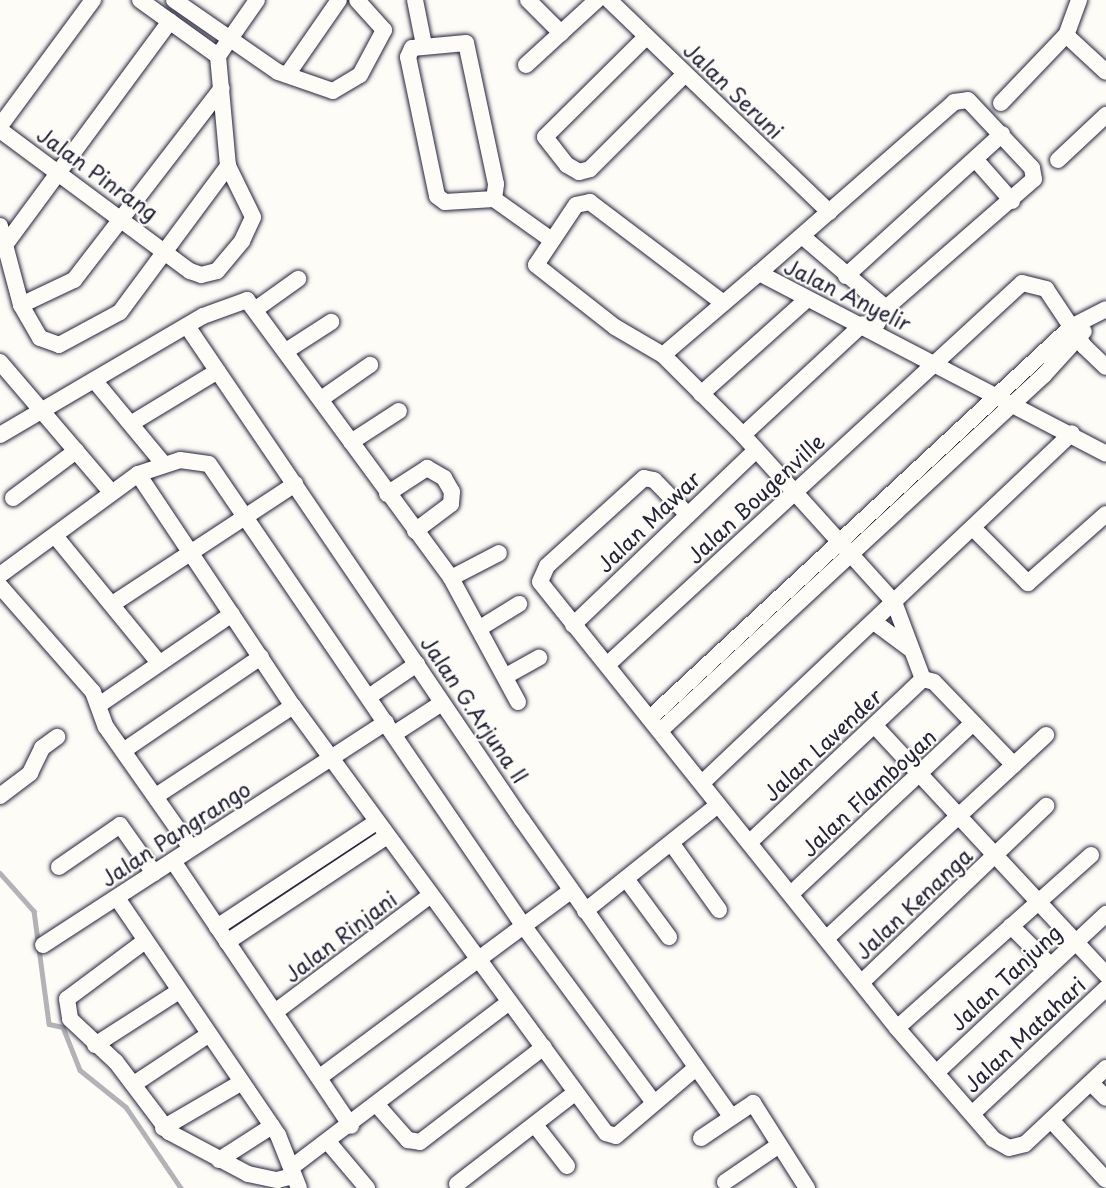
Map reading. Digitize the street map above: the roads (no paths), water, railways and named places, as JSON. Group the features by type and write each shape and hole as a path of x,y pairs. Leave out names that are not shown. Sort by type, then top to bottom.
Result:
{"street":[{"path":"0,128 93,0"},
{"path":"140,0 218,56"},
{"path":"174,0 287,75 333,92 360,75 385,27 357,0"},
{"path":"0,226 21,305 40,338 54,346 120,312 170,252 228,166 218,56 257,0"},
{"path":"287,75 339,0"},
{"path":"416,0 424,45"},
{"path":"528,0 561,33"},
{"path":"526,65 597,0"},
{"name":"Jalan Seruni","path":"609,0 829,212"},
{"path":"1001,103 1065,34 1079,0"},
{"path":"5,245 62,174 170,21"},
{"path":"1065,34 1106,72"},
{"path":"646,37 545,137 567,165 579,172 590,169 684,74"},
{"path":"494,199 496,184 466,43 424,45 412,48 408,57 437,196 445,202 494,199 550,239"},
{"path":"21,305 74,280 222,88"},
{"path":"743,435 1012,201 1034,173 1002,134 972,103 959,99 767,266"},
{"path":"1058,160 1106,115"},
{"name":"Jalan Pinrang","path":"0,128 170,252 190,271 210,275 242,241 252,211 228,166"},
{"path":"846,276 1002,134"},
{"path":"975,159 1012,201"},
{"path":"722,302 590,202 576,205 537,260 538,270 663,355 743,435 793,494 903,615 909,648 923,679 934,682 1014,765"},
{"path":"802,236 846,276 877,320"},
{"name":"Jalan Anyelir","path":"663,355 722,302 767,266 805,300 877,320 934,365 1007,398 1106,454"},
{"path":"256,309 298,279"},
{"name":"Jalan Bougenville","path":"607,665 1027,281 1046,289 1076,334"},
{"path":"0,435 187,326 243,300 256,309 387,494 451,578 506,676 518,702"},
{"path":"701,394 805,300"},
{"path":"661,730 725,659 899,496 1106,309"},
{"path":"286,351 331,322"},
{"name":"Jalan G.Arjuna ll","path":"187,326 570,891 730,1115"},
{"path":"1076,334 1106,367"},
{"path":"0,362 110,491"},
{"path":"321,399 370,365"},
{"path":"132,423 218,371"},
{"path":"94,380 132,423 162,462"},
{"path":"351,442 399,411"},
{"path":"702,783 975,530 1072,433"},
{"path":"13,498 75,451"},
{"name":"Jalan Mawar","path":"573,625 755,451"},
{"path":"0,575 56,537 110,491 138,474 162,462 209,464 370,696 525,928 654,1103"},
{"path":"387,494 427,468 444,478 451,504 415,531"},
{"path":"138,474 293,706 509,1002 611,1136 696,1068"},
{"path":"687,514 654,480 644,478 547,566 540,582 661,730 718,805 751,841 829,936 897,1028 972,1114 984,1131 1009,1148 1025,1144 1106,1068"},
{"path":"114,603 295,484"},
{"path":"975,530 1028,583 1106,514"},
{"path":"56,537 114,603 159,663"},
{"path":"451,578 499,553"},
{"path":"0,586 99,705 105,727 191,848"},
{"path":"480,628 519,604"},
{"path":"99,705 232,614"},
{"path":"874,622 909,648"},
{"path":"123,751 261,657"},
{"path":"506,676 539,658"},
{"path":"650,718 725,659"},
{"path":"370,696 417,664"},
{"name":"Jalan Lavender","path":"751,841 923,679"},
{"name":"Jalan Pangrango","path":"43,945 331,758 442,703"},
{"path":"156,796 293,706"},
{"name":"Jalan Flamboyan","path":"793,892 921,775 973,723"},
{"path":"875,726 1106,975"},
{"path":"829,936 1046,735"},
{"path":"0,796 30,773 42,748 57,737"},
{"path":"585,911 627,880 718,805"},
{"name":"Jalan Kenanga","path":"862,982 1046,806"},
{"path":"217,927 376,822"},
{"path":"59,867 120,825 154,873"},
{"path":"227,942 387,836"},
{"path":"672,844 719,910"},
{"path":"897,1028 1091,855"},
{"path":"172,861 351,1126"},
{"path":"291,878 301,892"},
{"path":"627,880 669,937"},
{"path":"320,1077 525,928 570,891"},
{"name":"Jalan Rinjani","path":"275,1012 431,895"},
{"path":"117,898 178,991 272,1126 294,1177"},
{"name":"Jalan Tanjung","path":"936,1073 1106,914"},
{"path":"1011,926 1050,965"},
{"path":"145,941 66,999 70,1018 134,1084 163,1128 219,1160 258,1177 294,1177 329,1143 509,1002"},
{"name":"Jalan Matahari","path":"972,1114 1106,988"},
{"path":"95,1045 178,991"},
{"path":"134,1084 208,1035"},
{"path":"377,1105 408,1140 420,1142 544,1047"},
{"path":"163,1128 242,1082"},
{"path":"1091,1083 1106,1098"},
{"path":"457,1185 576,1092"},
{"path":"701,1138 730,1115 753,1103 807,1188"},
{"path":"1051,1120 1106,1180"},
{"path":"535,1125 567,1166"},
{"path":"219,1160 272,1126"},
{"path":"329,1143 367,1188"},
{"path":"724,1182 778,1145"}],"waterway":[{"path":"0,873 34,911 49,1024 63,1027 80,1070 126,1107 181,1188"}]}
